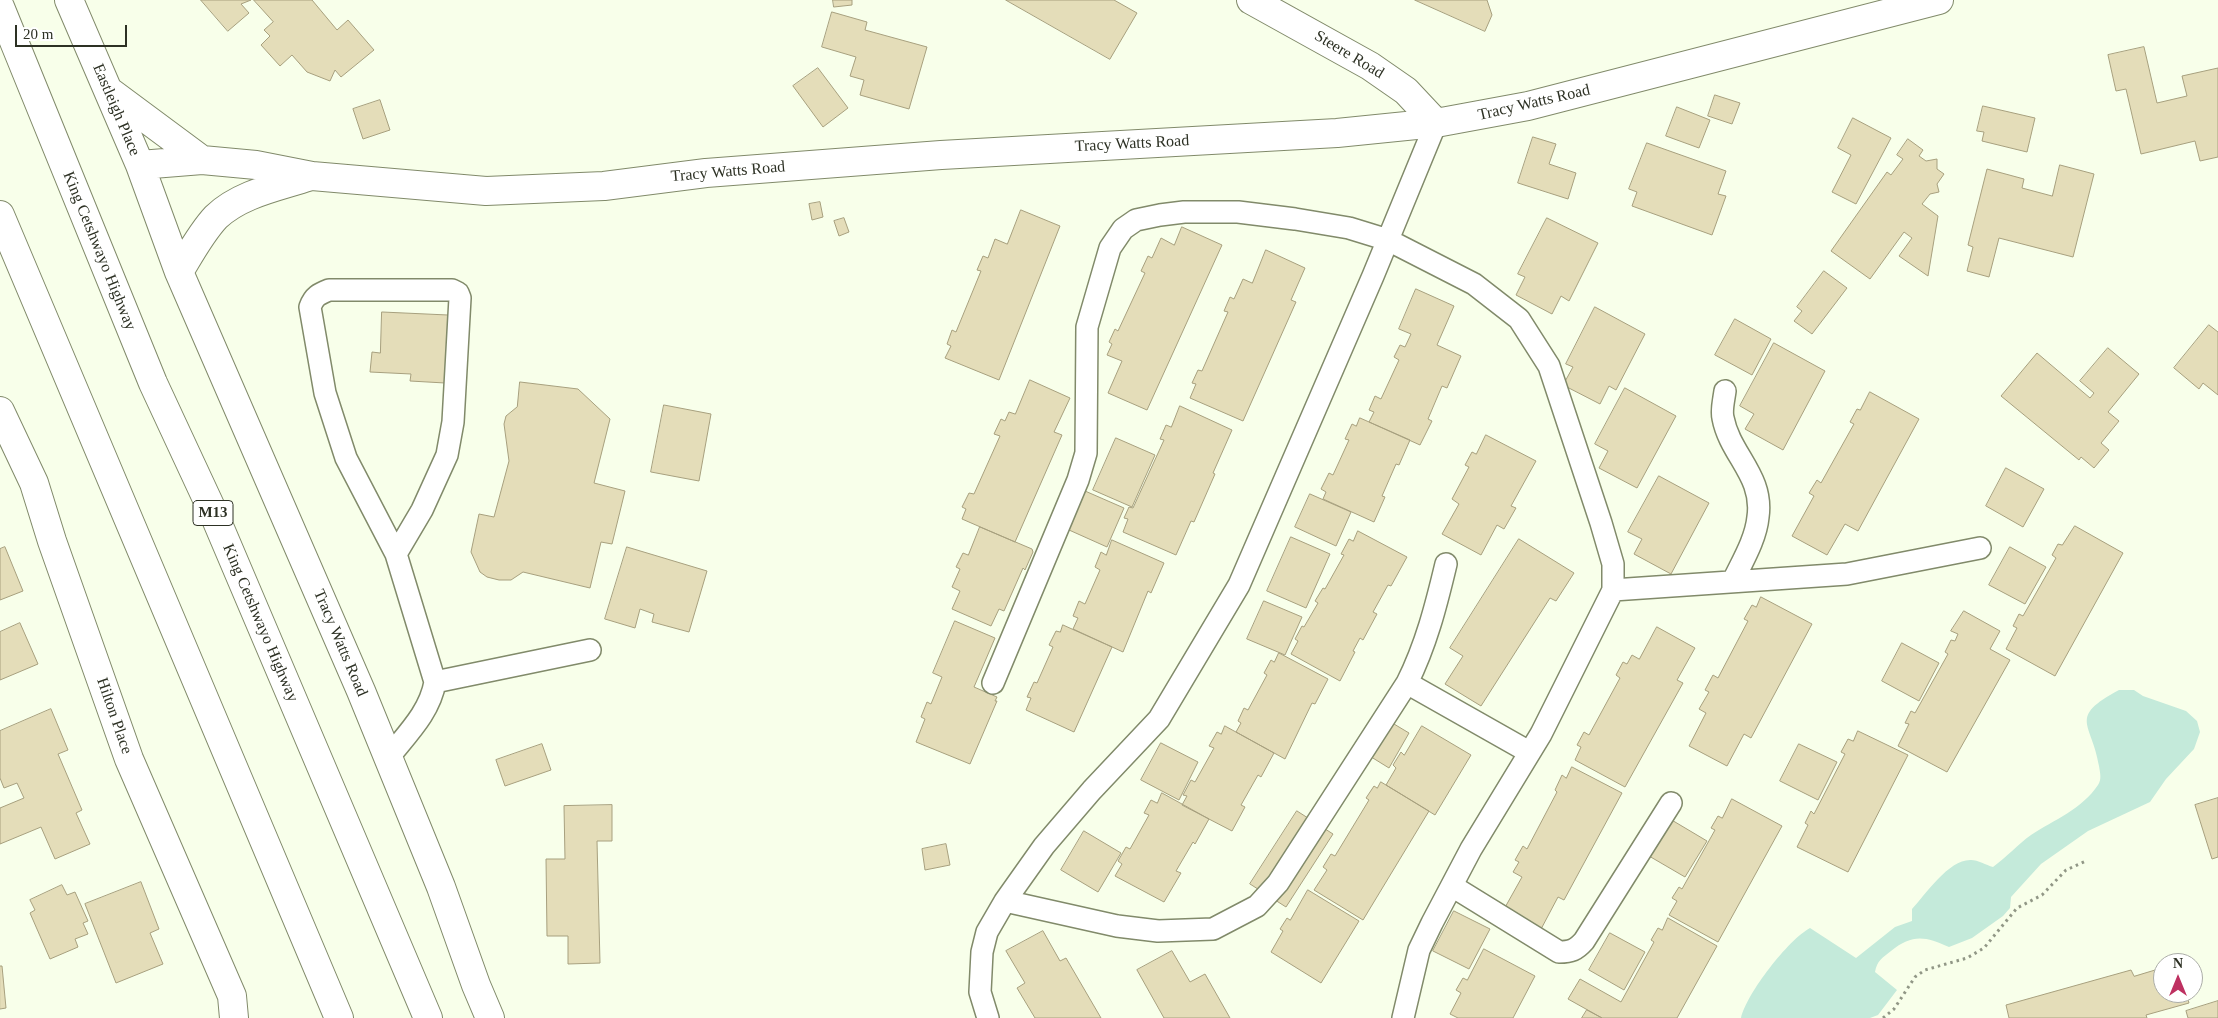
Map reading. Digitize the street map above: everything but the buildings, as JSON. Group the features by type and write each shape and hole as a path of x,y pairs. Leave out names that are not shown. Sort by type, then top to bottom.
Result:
{"main road":[{"name":"Eastleigh Place","path":"69,0 140,165"},
{"name":"Steere Road","path":"1251,0 1370,66 1406,91 1436,124"},
{"name":"Tracy Watts Road","path":"490,1018 476,985 442,887 179,272 140,165 202,160 256,165 312,176 486,191 604,186 706,173 941,154 1337,133 1436,124 1528,106 1938,0"},
{"name":"King Cetshwayo Highway","path":"0,6 153,383 213,512 428,1018"},
{"path":"108,90 202,160"},
{"name":"Tracy Watts Road","path":"179,272 195,245 216,217 250,196 312,176"},
{"path":"0,215 339,1018"},
{"name":"Hilton Place","path":"0,411 34,483 52,541 129,759 232,996 234,1018"}],"lane":[{"path":"988,1018 980,992 982,952 987,932 1005,901 1044,846 1076,808 1159,719 1196,660 1239,585 1436,124"},
{"path":"993,683 1078,480 1087,442 1088,327 1110,248 1123,229 1136,220 1184,212 1238,212 1294,218 1349,228 1388,240 1474,284 1519,319 1549,366 1613,564 1613,590 1541,734 1471,849 1419,950 1403,1018"},
{"path":"388,758 428,706 433,696 436,682 396,554 346,458 326,393 310,307 318,294 329,290 452,290 458,292 460,298 453,422 447,455 422,510 396,554"},
{"path":"1725,391 1723,417 1734,444 1753,478 1758,495 1758,518 1746,554 1733,582"},
{"path":"1613,590 1847,574 1980,548"},
{"path":"1005,901 1117,926 1158,931 1213,929 1257,906 1278,884 1407,683 1421,655 1430,630 1446,564"},
{"path":"436,682 590,650"},
{"path":"1407,683 1529,752"},
{"path":"1452,886 1559,952 1570,952 1578,949 1671,803"}],"path":[{"path":"1883,1018 1894,1009 1914,977 1925,970 1967,958 1984,948 2017,908 2042,895 2066,870 2086,860"}],"shaded area":[{"path":"2119,690 2134,690 2143,696 2186,711 2197,721 2200,732 2194,749 2166,779 2150,802 2088,831 2041,864 2011,897 2010,908 2003,916 1972,938 1949,947 1926,939 1912,939 1888,953 1879,962 1875,972 1897,990 1878,1015 1870,1018 1741,1018 1751,995 1770,968 1801,934 1810,928 1856,958 1895,927 1912,921 1912,909 1938,879 1954,865 1971,860 1993,867 2031,835 2084,801 2098,785 2100,778 2096,751 2087,722 2088,715 2093,708"}]}
